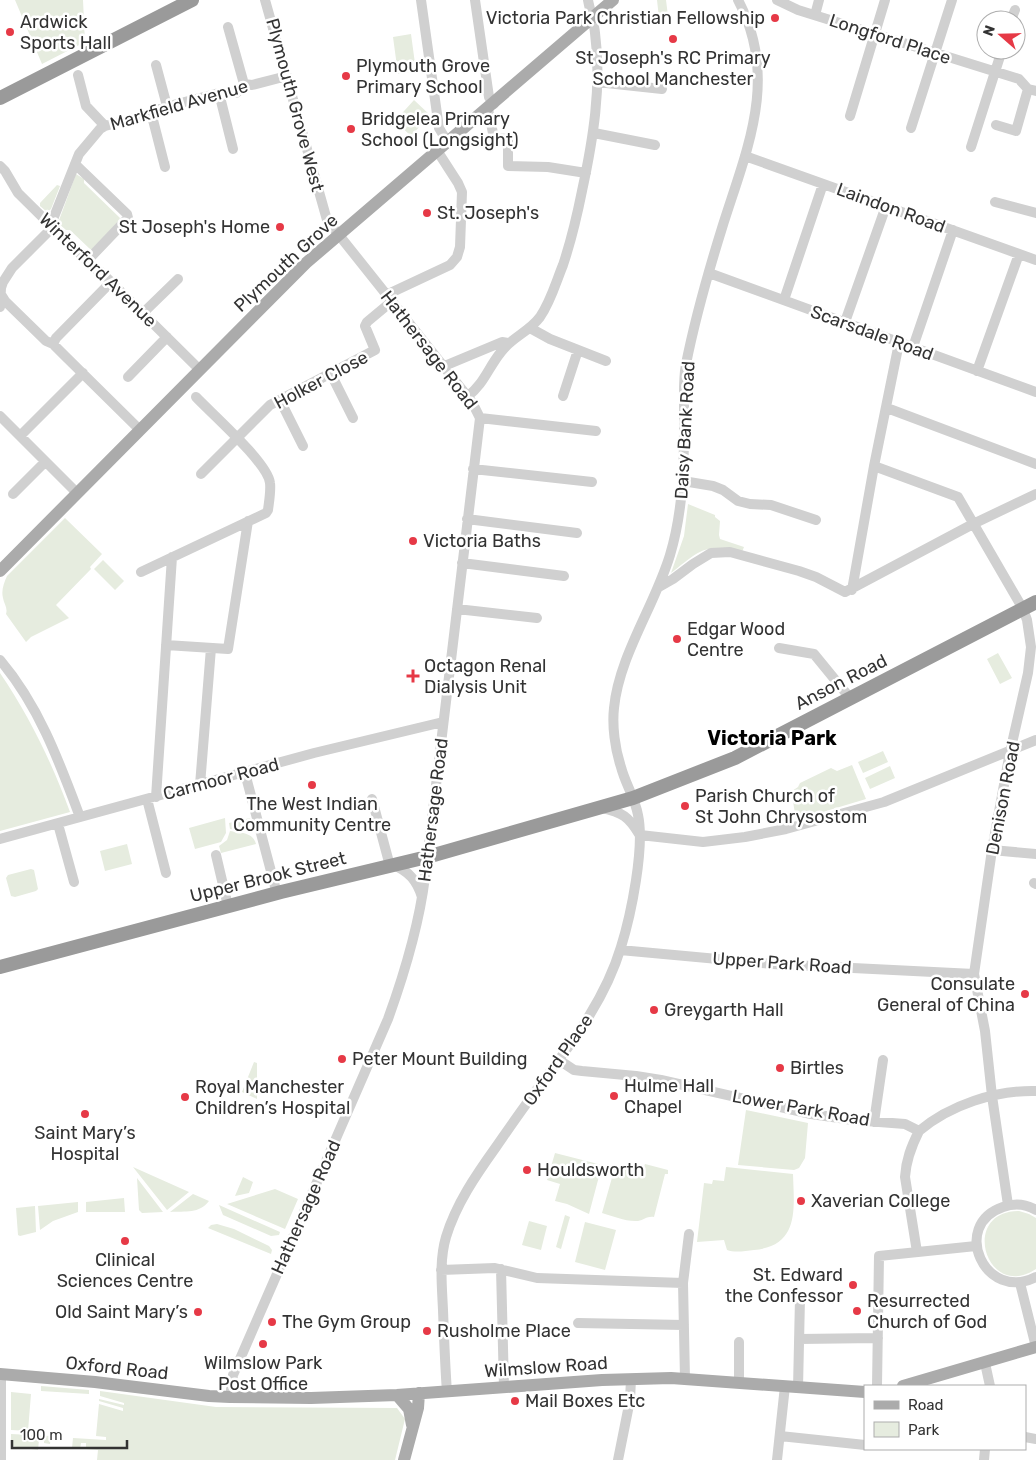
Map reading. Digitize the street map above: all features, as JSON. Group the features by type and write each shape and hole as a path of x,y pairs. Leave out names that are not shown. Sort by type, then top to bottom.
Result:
{"highway":[{"path":"0,98 175,4 192,0"},
{"name":"Anson Road","path":"545,822 633,798 735,758 1036,602"},
{"name":"Upper Brook Street","path":"0,967 228,906 427,857 545,822"}],"main road":[{"name":"Plymouth Grove","path":"0,571 306,264 613,0"},
{"path":"907,1385 1036,1347"},
{"name":"Oxford Road","path":"0,1374 230,1397"},
{"name":"Wilmslow Road","path":"230,1397 311,1398 397,1395 631,1379 685,1379 864,1392"},
{"path":"404,1460 418,1408 419,1393"},
{"path":"397,1395 410,1413 412,1430"}],"street":[{"name":"Plymouth Grove West","path":"265,0 325,216 339,236"},
{"path":"421,0 439,128 448,143"},
{"path":"475,0 494,138 508,139 508,166 548,167 586,173"},
{"path":"467,397 476,390 508,343 530,328 547,305 574,231 594,133 597,82 595,33 588,0"},
{"name":"Daisy Bank Road","path":"633,798 620,765 615,734 614,708 630,651 670,556 684,481 686,366 709,273 746,156 754,123 759,87 756,53 752,35 745,13 738,0"},
{"name":"Longford Place","path":"777,0 815,15 1019,79 1032,90 1019,132 996,125"},
{"path":"815,15 820,0"},
{"path":"850,116 885,0"},
{"path":"912,128 952,0"},
{"path":"228,27 244,84"},
{"path":"971,148 999,60"},
{"path":"156,65 167,106"},
{"path":"78,75 86,106 105,126"},
{"name":"Markfield Avenue","path":"0,307 0,293 3,282 12,268 48,232 83,147 105,126 146,115 152,116 154,110 167,106 219,93 236,93 244,84 252,85 286,76"},
{"path":"597,82 662,89"},
{"path":"219,93 233,149"},
{"path":"152,116 165,167"},
{"path":"594,133 655,145"},
{"path":"388,298 450,265 457,257 460,247 462,192 438,152"},
{"name":"Laindon Road","path":"746,156 1036,260"},
{"path":"75,164 127,214 128,218 87,261"},
{"name":"Winterford Avenue","path":"0,166 18,193 200,370"},
{"path":"784,300 823,184"},
{"path":"995,202 1036,213"},
{"path":"845,322 886,206"},
{"path":"913,347 953,230"},
{"name":"Hathersage Road","path":"230,1397 233,1375 388,1019 406,965 422,898 480,418 467,397 339,236"},
{"path":"977,371 1019,254"},
{"name":"Scarsdale Road","path":"709,273 1036,392"},
{"path":"143,314 178,279"},
{"path":"52,344 111,282"},
{"path":"0,293 46,341 52,344 83,373 140,430"},
{"name":"Holker Close","path":"201,474 270,405 376,350 365,326 388,298"},
{"path":"530,328 550,339 606,361"},
{"path":"128,377 168,337"},
{"path":"442,367 502,342 508,343"},
{"path":"852,590 874,466 900,342"},
{"path":"564,396 578,350"},
{"path":"20,436 83,373"},
{"path":"331,374 353,418"},
{"path":"141,572 266,513 270,484 268,476 258,460 196,398"},
{"path":"280,400 303,446"},
{"path":"887,408 1036,464"},
{"path":"0,416 77,493"},
{"path":"480,418 596,431"},
{"path":"13,494 44,462"},
{"name":"Denison Road","path":"874,466 958,497 1023,608 1028,620 1031,647 1028,673 1010,752 992,850 974,974 985,1031 992,1096 1008,1205"},
{"path":"474,469 592,482"},
{"path":"684,481 704,483 723,490 738,501 750,504 772,505 816,520"},
{"path":"658,587 711,553 730,552 799,571 816,577 845,592 852,590 973,524 1036,494"},
{"path":"468,519 577,533"},
{"path":"166,645 228,648 248,521"},
{"path":"166,873 151,798 166,645 172,557"},
{"path":"462,563 564,576"},
{"path":"457,609 537,618"},
{"path":"200,785 211,648"},
{"path":"779,648 814,654 850,698"},
{"path":"0,660 26,695 48,736 80,817"},
{"name":"Carmoor Road","path":"0,839 314,753 443,722"},
{"path":"600,808 614,811 627,817 640,835 671,840 703,842 745,837 786,829 884,802 1036,740"},
{"path":"245,772 277,894"},
{"name":"Oxford Place","path":"441,1270 446,1238 466,1193 512,1124 588,1019 599,999 620,950 633,895 640,835 639,819 633,798"},
{"path":"372,799 392,866 409,873 419,887 422,898"},
{"path":"58,824 74,882"},
{"path":"992,850 1036,854"},
{"path":"216,855 228,906"},
{"name":"Upper Park Road","path":"620,950 772,964 974,974"},
{"name":"Lower Park Road","path":"559,1060 574,1070 652,1079 811,1114 905,1124 919,1132"},
{"path":"874,1122 883,1060"},
{"path":"917,1252 905,1177 911,1147 919,1132 934,1119 951,1110 992,1096 1036,1091"},
{"path":"1036,1210 1024,1205 1008,1205 999,1208 983,1220 976,1237 976,1246 985,1268 994,1276 1020,1283 1036,1277"},
{"path":"685,1379 683,1283 689,1234"},
{"path":"877,1385 878,1258 881,1255 976,1246"},
{"path":"447,1392 441,1270 495,1268 537,1278 683,1283"},
{"path":"501,1269 504,1387"},
{"path":"1020,1283 1036,1347"},
{"path":"778,1460 780,1436 792,1387 799,1339 800,1298"},
{"path":"578,1323 684,1325"},
{"path":"799,1339 878,1338"},
{"path":"739,1342 739,1383"},
{"path":"985,1363 990,1385"},
{"path":"0,1374 1,1460"},
{"path":"618,1460 630,1400 631,1379"},
{"path":"780,1436 864,1445"}],"green space":[{"path":"15,0 83,0 85,42 42,64"},
{"path":"657,0 666,0 668,16 659,18"},
{"path":"411,34 416,71 398,74 393,37"},
{"path":"414,100 430,115 411,136 395,121"},
{"path":"76,174 84,179 84,183 120,218 91,250 70,230 66,230 58,223"},
{"path":"57,185 60,186 51,209 47,212 40,206 40,203"},
{"path":"688,504 715,515 720,521 720,539 744,547 742,552 719,548 703,550 671,573 684,536"},
{"path":"65,518 102,554 90,567 91,569 56,605 69,618 31,637 26,642 6,614 2,595 4,584 7,576"},
{"path":"103,560 124,581 115,590 94,569"},
{"path":"998,653 1012,678 1000,684 987,659"},
{"path":"0,673 40,741 70,812 0,831"},
{"path":"883,751 888,762 863,773 858,762"},
{"path":"852,765 866,799 796,820 792,795 789,793 798,787 800,783 831,768 837,771"},
{"path":"890,766 895,778 870,789 865,778"},
{"path":"225,818 226,833 221,842 195,849 189,828"},
{"path":"250,818 253,829 251,832 230,829 229,823"},
{"path":"230,831 249,835 256,844 221,853 219,846 227,840"},
{"path":"127,844 132,864 105,871 100,851"},
{"path":"31,869 34,870 38,889 15,897 11,896 6,878 8,875"},
{"path":"254,1062 257,1063 257,1099 242,1092"},
{"path":"746,1110 808,1123 805,1158 799,1168 794,1170 738,1165"},
{"path":"555,1153 602,1165 589,1214 555,1201 560,1184 547,1180"},
{"path":"645,1164 668,1170 668,1174 665,1174 654,1217 633,1221 602,1213 615,1167 641,1174"},
{"path":"133,1167 189,1192 167,1210"},
{"path":"726,1167 793,1174 794,1200 791,1223 787,1233 780,1241 769,1247 737,1252 727,1250 724,1240 697,1242 704,1183 712,1184 713,1180 724,1181"},
{"path":"243,1177 253,1182 249,1193 235,1196"},
{"path":"137,1178 163,1212 142,1213 139,1210"},
{"path":"275,1189 298,1199 285,1229 227,1204"},
{"path":"193,1194 209,1201 196,1210 170,1212"},
{"path":"124,1198 125,1212 86,1212 86,1202"},
{"path":"78,1202 78,1212 53,1221 40,1230 38,1206"},
{"path":"219,1205 280,1232 279,1235 271,1236 223,1215"},
{"path":"35,1206 36,1232 18,1235 16,1208"},
{"path":"1019,1211 1036,1218 1036,1269 1018,1276 1004,1274 993,1265 986,1252 985,1238 989,1225 1000,1215"},
{"path":"565,1215 570,1217 561,1249 556,1247"},
{"path":"529,1221 547,1226 541,1250 522,1245"},
{"path":"585,1222 616,1230 605,1270 575,1262"},
{"path":"217,1224 234,1229 269,1246 272,1250 271,1254 208,1228 211,1225"},
{"path":"41,1386 89,1390 89,1394 41,1391"},
{"path":"100,1391 216,1407 397,1408 405,1419 395,1460 97,1460 98,1450 86,1449 86,1443 81,1443 80,1449 72,1448 73,1438 106,1440 106,1437 96,1436 99,1404 123,1411 123,1408 99,1401 99,1399 124,1405 124,1403 100,1396"},
{"path":"11,1392 31,1394 28,1431 11,1430"},
{"path":"11,1434 51,1436 50,1444 44,1443 44,1440 39,1440 38,1450 11,1446"}],"place":[{"name":"Victoria Park Christian Fellowship","path":"775,18"},
{"name":"Ardwick Sports Hall","path":"10,32"},
{"name":"St Joseph's RC Primary School Manchester","path":"673,39"},
{"name":"Plymouth Grove Primary School","path":"346,76"},
{"name":"Bridgelea Primary School (Longsight)","path":"351,129"},
{"name":"St. Joseph's","path":"427,213"},
{"name":"St Joseph's Home","path":"280,227"},
{"name":"Victoria Baths","path":"413,541"},
{"name":"Edgar Wood Centre","path":"677,639"},
{"name":"Octagon Renal Dialysis Unit","path":"413,676"},
{"name":"The West Indian Community Centre","path":"312,785"},
{"name":"Parish Church of St John Chrysostom","path":"685,806"},
{"name":"Consulate General of China","path":"1025,994"},
{"name":"Greygarth Hall","path":"654,1010"},
{"name":"Peter Mount Building","path":"342,1059"},
{"name":"Birtles","path":"780,1068"},
{"name":"Hulme Hall Chapel","path":"614,1096"},
{"name":"Royal Manchester Children’s Hospital","path":"185,1097"},
{"name":"Saint Mary’s Hospital","path":"85,1114"},
{"name":"Houldsworth","path":"527,1170"},
{"name":"Xaverian College","path":"801,1201"},
{"name":"Clinical Sciences Centre","path":"125,1241"},
{"name":"St. Edward the Confessor","path":"853,1285"},
{"name":"Resurrected Church of God","path":"857,1311"},
{"name":"Old Saint Mary’s","path":"198,1312"},
{"name":"The Gym Group","path":"272,1322"},
{"name":"Rusholme Place","path":"427,1331"},
{"name":"Wilmslow Park Post Office","path":"263,1344"},
{"name":"Mail Boxes Etc","path":"515,1401"}],"district":[{"name":"Victoria Park","path":"772,738"}]}
